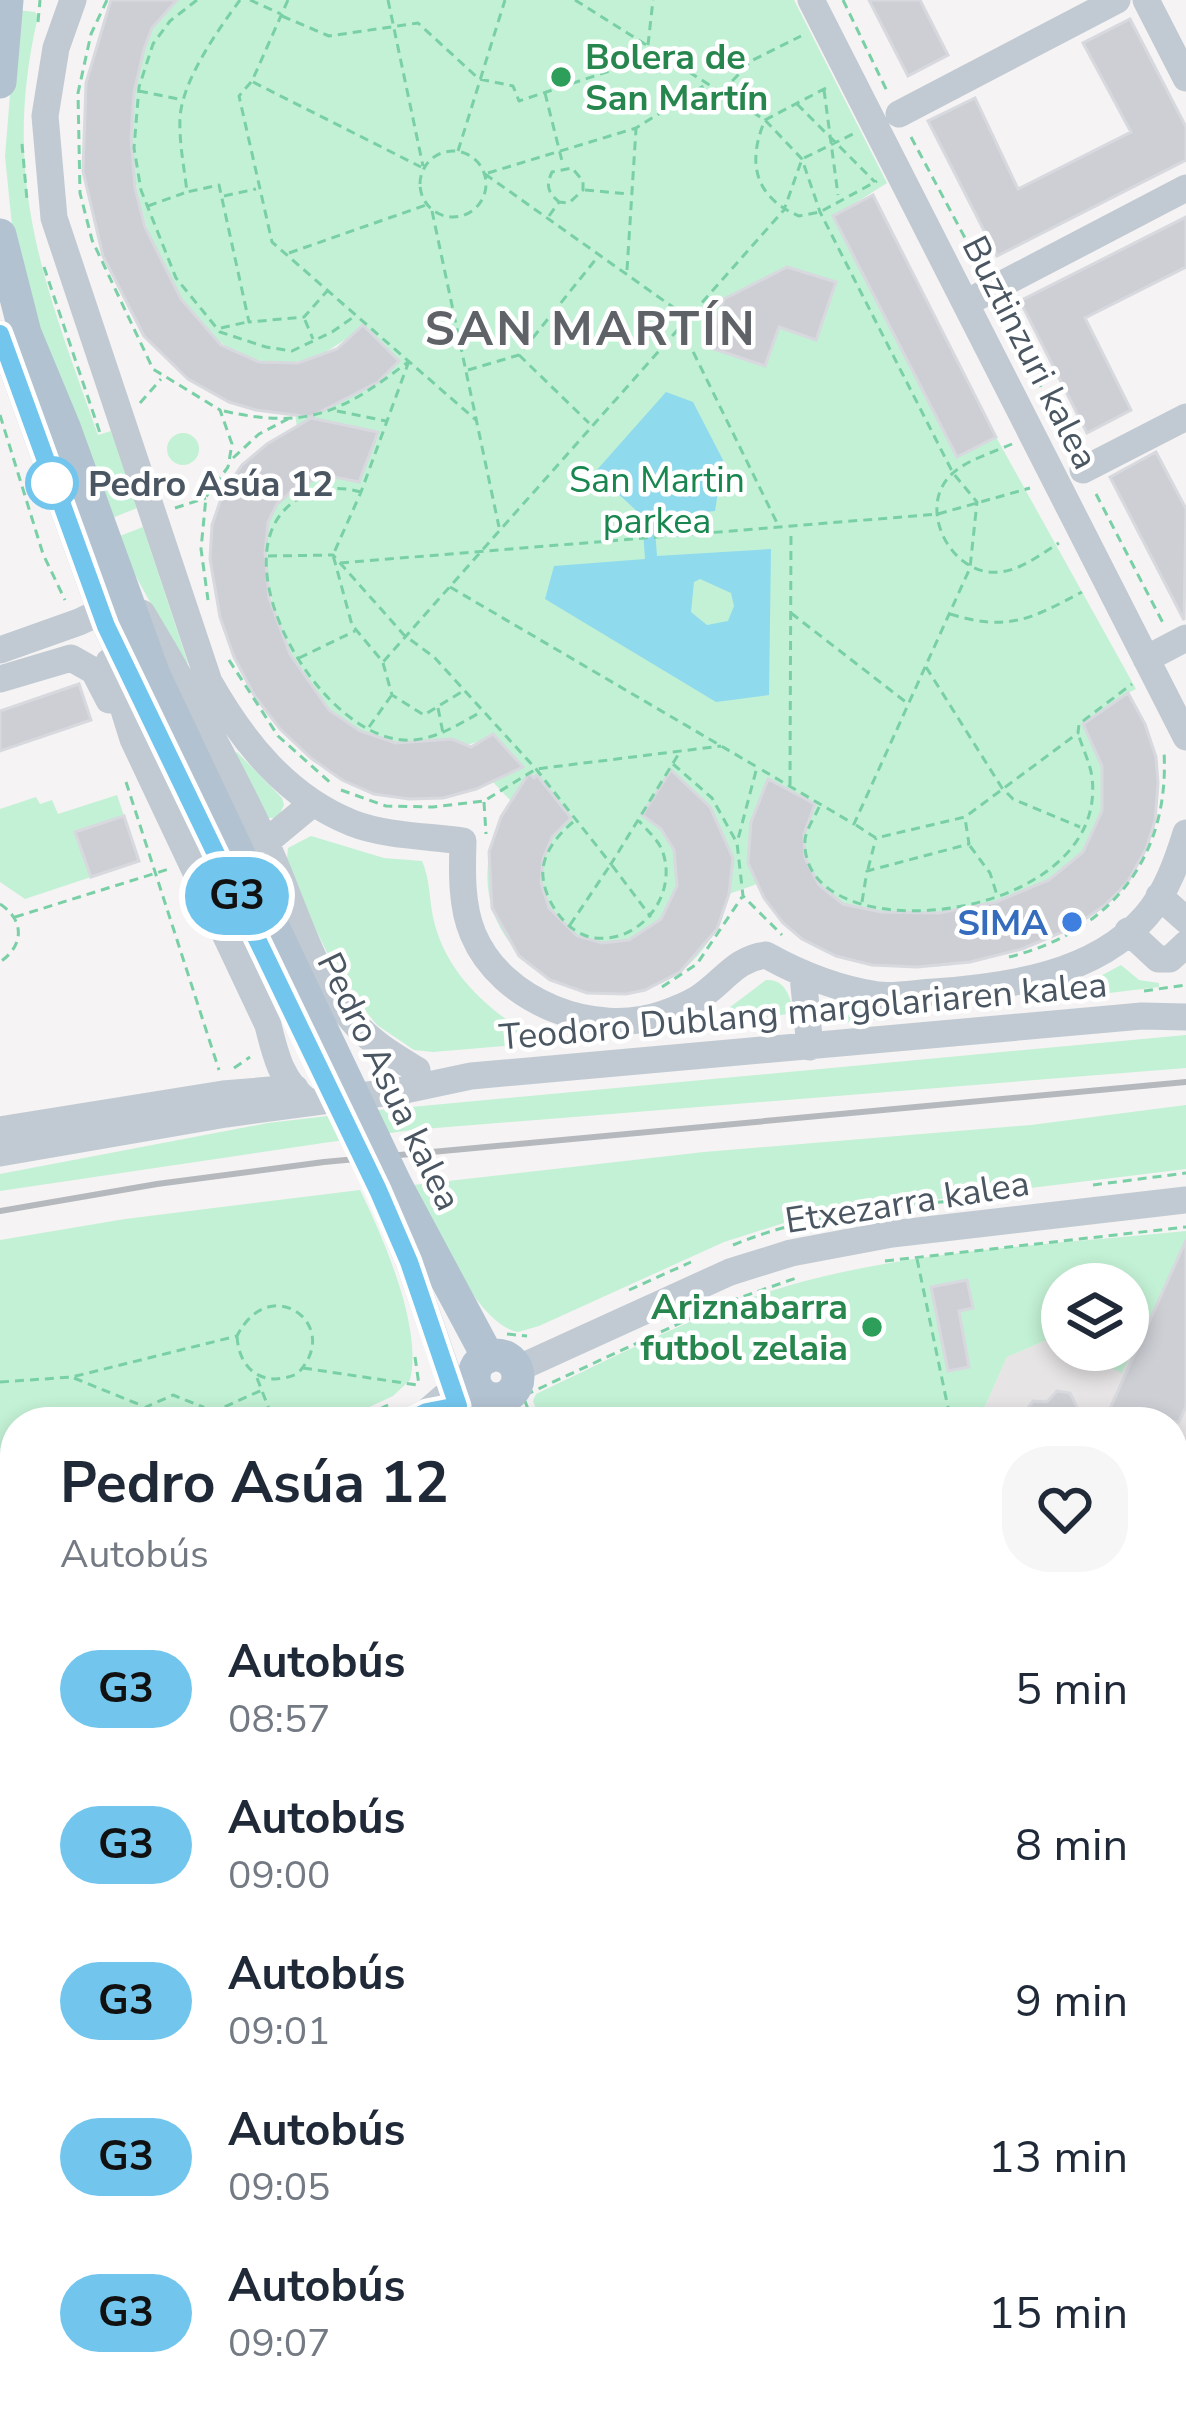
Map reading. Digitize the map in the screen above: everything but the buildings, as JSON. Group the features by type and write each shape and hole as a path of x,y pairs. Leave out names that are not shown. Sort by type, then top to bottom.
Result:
{"main road":[{"path":"0,82 7,0"},
{"name":"Pedro Asua kalea","path":"0,235 26,333 64,427 111,601 154,675 297,999 387,1188 466,1400"}],"street":[{"path":"73,0 56,48 45,116 49,190 63,252 209,682 262,759 314,803 266,842"},
{"name":"Buztinzuri kalea","path":"811,0 979,296 1174,737"},
{"path":"899,114 1117,0"},
{"path":"1146,0 1186,78"},
{"path":"979,296 1186,188"},
{"name":"Pedro Asua kalea","path":"0,334 111,601 192,698 266,842 317,965 365,1034 417,1070"},
{"path":"1083,470 1186,417"},
{"path":"0,650 111,601"},
{"name":"Pedro Asua kalea","path":"111,601 107,654 133,740 268,1025 272,1044 300,1095"},
{"path":"1148,675 1180,641"},
{"path":"0,679 71,658 94,671 133,740"},
{"path":"1148,675 1186,671"},
{"name":"Teodoro Dublang margolariaren kalea","path":"314,803 355,825 463,841 462,883 473,934 501,975 535,1000 579,1017 624,1023 662,1015 698,998 738,962 754,956 766,955 803,976 883,996 1026,981 1067,968 1145,917 1186,833"},
{"path":"1159,896 1186,920"},
{"name":"Teodoro Dublang margolariaren kalea","path":"1128,931 1158,959 1170,959 1186,944"},
{"path":"803,976 810,1047"},
{"name":"Teodoro Dublang margolariaren kalea","path":"1142,1016 1186,1001"},
{"name":"Teodoro Dublang margolariaren kalea","path":"300,1095 405,1090 471,1076 1142,1016 1186,1017"},
{"path":"249,1091 272,1044"},
{"name":"Teodoro Dublang margolariaren kalea","path":"300,1095 417,1070 471,1076"},
{"path":"0,1130 249,1091 300,1095"},
{"path":"0,1153 300,1095"},
{"name":"Pedro Asua kalea","path":"387,1188 409,1262 466,1400"},
{"name":"Etxezarra kalea","path":"466,1400 714,1279 791,1252 892,1234 1186,1200"}],"path":[{"path":"106,0 91,34 78,94 80,193 92,240 153,369 220,410 257,418 290,418 335,411 364,396 409,361"},
{"path":"197,0 153,44 139,91 134,148 146,206 176,278 218,328 266,347 292,351 356,315"},
{"path":"187,192 180,149 181,110 212,38 240,0"},
{"path":"250,0 329,36 418,22 479,80 513,86 519,100 659,54"},
{"path":"288,0 252,81 239,96 272,242 476,420"},
{"path":"388,0 423,168"},
{"path":"458,151 505,0"},
{"path":"575,0 765,120 802,159 820,212 953,473 977,502 970,568 854,824"},
{"path":"648,47 653,0"},
{"path":"843,0 979,296 1180,641"},
{"path":"721,93 751,61 804,34"},
{"path":"252,81 423,168"},
{"path":"485,174 636,128 706,84"},
{"path":"796,102 877,181 820,212 799,216 784,210 767,193 754,160 765,120 796,102 833,85"},
{"path":"824,89 838,195"},
{"path":"139,91 185,100"},
{"path":"545,93 563,167"},
{"path":"626,272 636,128"},
{"path":"382,662 784,210 802,159 857,133"},
{"path":"458,151 479,163 485,174 482,202 459,218 432,211 419,180 423,168 438,154 458,151"},
{"path":"583,190 580,173 563,167 553,172 548,183 550,194 559,202 569,203 583,190 632,194"},
{"path":"485,174 686,316"},
{"path":"146,206 219,185 248,322"},
{"path":"223,196 260,189"},
{"path":"549,217 559,202"},
{"path":"287,254 426,205"},
{"path":"432,211 499,529"},
{"path":"466,370 518,356 601,253"},
{"path":"218,328 304,317 328,290"},
{"path":"304,317 314,341"},
{"path":"679,324 781,530"},
{"path":"518,356 591,424"},
{"path":"409,361 333,555 352,625 382,662 392,695 424,715 464,690"},
{"path":"220,410 232,444 231,459"},
{"path":"335,411 388,421"},
{"path":"0,415 43,554 66,602 51,607"},
{"path":"208,599 201,550 206,497 231,459 259,434 290,418"},
{"path":"1016,442 953,473 940,492 940,531 970,568 999,572 1025,564 1066,539"},
{"path":"340,563 938,514 1037,486"},
{"path":"361,492 346,488 305,492 283,510 268,537 269,586 297,659 323,694 351,719 409,740 443,733 482,712"},
{"path":"790,787 791,528"},
{"path":"268,556 333,555 536,769 651,916"},
{"path":"448,586 876,838 965,817 1078,733"},
{"path":"949,614 994,625 1027,620 1091,588"},
{"path":"790,613 908,704"},
{"path":"297,659 357,631"},
{"path":"229,660 278,736 338,789 386,806 484,801 536,769 721,746"},
{"path":"925,666 1002,788 1013,799 1083,828"},
{"path":"820,804 804,839 811,866 833,892 862,904 919,913 997,895 1048,873 1071,852 1083,828 1092,778 1078,724 1148,675"},
{"path":"369,728 392,695"},
{"path":"438,706 443,733"},
{"path":"1007,958 1072,935 1122,892 1144,859 1163,809 1174,737"},
{"path":"569,927 679,753"},
{"path":"673,764 712,798 736,843 742,896 783,936"},
{"path":"736,843 757,767"},
{"path":"124,775 220,1074"},
{"path":"484,801 485,848"},
{"path":"965,817 969,844 990,873 997,895"},
{"path":"575,820 549,849 542,872 550,900 569,927 593,938 625,934 651,916 666,888 662,849 638,819"},
{"path":"862,904 876,838"},
{"path":"867,871 969,844"},
{"path":"15,917 176,866"},
{"path":"659,989 697,964 742,896"},
{"path":"0,904 15,917 19,939 0,962"},
{"path":"878,1262 1186,1227"},
{"path":"916,1257 949,1407"},
{"path":"528,1407 524,1396 719,1305 800,1277"},
{"path":"256,1376 284,1379 303,1368 314,1340 310,1326 288,1306 260,1308 237,1336 238,1354 256,1376 268,1407"},
{"path":"0,1382 72,1377 237,1336"},
{"path":"303,1368 466,1400"},
{"path":"72,1377 146,1407 172,1395 203,1407"},
{"path":"225,1407 262,1390"}],"shaded area":[{"path":"1186,1231 1186,1407 985,1407 1007,1357 1041,1342 1041,1371 1149,1371 1149,1307"}],"green space":[{"name":"San Martin parkea","path":"177,0 794,0 887,183 833,217 956,457 996,437 1136,689 1128,693 1142,750 1142,802 1129,848 1106,887 1072,919 1030,944 982,960 928,967 876,965 826,952 784,924 757,884 729,894 700,952 658,985 610,994 562,983 521,955 494,914 488,861 511,801 492,781 519,762 493,734 467,745 422,745 381,739 352,727 315,694 292,655 275,611 266,566 268,525 282,494 312,478 359,482 378,434 342,424 297,429 295,412 351,396 398,361 363,325 304,360 251,359 206,329 169,279 144,216 131,148 133,83 152,28"},
{"path":"17,10 38,16 27,75 24,129 26,180 45,278 98,435 111,431 137,508 107,520 16,265 5,156"},
{"path":"183,433 194,438 199,449 194,460 183,465 172,460 167,449 172,438"},
{"path":"143,527 188,663 184,664 128,562 120,536"},
{"path":"237,752 282,798 278,818 266,818 231,756"},
{"path":"117,795 124,816 76,832 91,877 25,899 0,882 0,809 36,797 40,804 52,800 58,814"},
{"path":"311,836 384,858 422,861 433,917 448,958 489,1005 541,1043 414,1050 377,1025 341,981 286,869 288,848"},
{"path":"1121,965 1139,980 1159,983 1159,987 1068,998 1067,994"},
{"path":"766,980 786,991 792,1005 787,1014 710,1028 709,1023"},
{"path":"835,1004 886,1011 886,1019 828,1024 824,1012"},
{"path":"1186,1035 1186,1068 411,1130 0,1191 0,1174 268,1123"},
{"path":"1186,1105 1186,1169 809,1215 724,1242 518,1332 502,1325 471,1292 413,1185 704,1152 1031,1125"},
{"path":"360,1190 406,1309 413,1359 410,1380 393,1396 369,1407 0,1407 0,1240 125,1219"},
{"name":"Ariznabarra futbol zelaia","path":"1186,1231 1149,1322 1149,1263 1041,1263 1041,1342 1007,1357 985,1407 535,1407 533,1401 536,1394 736,1303 851,1270 946,1255"}],"water":[{"path":"666,392 693,402 723,460 715,511 654,517 657,556 771,549 769,695 716,702 545,599 554,566 645,559 642,516 595,472","holes":["700,579 731,593 734,606 728,621 707,625 691,612 694,582"]}],"railway":[{"path":"0,1211 324,1162 1186,1082"}],"bus line":[{"name":"G3","path":"0,334 106,626 378,1190 409,1262 455,1407"}],"place":[{"name":"Bolera de San Martín","path":"561,77"},
{"name":"Pedro Asúa 12","path":"52,483"},
{"name":"SIMA","path":"1072,922"},
{"name":"Ariznabarra futbol zelaia","path":"872,1327"}],"district":[{"name":"SAN MARTÍN","path":"591,328"}]}
